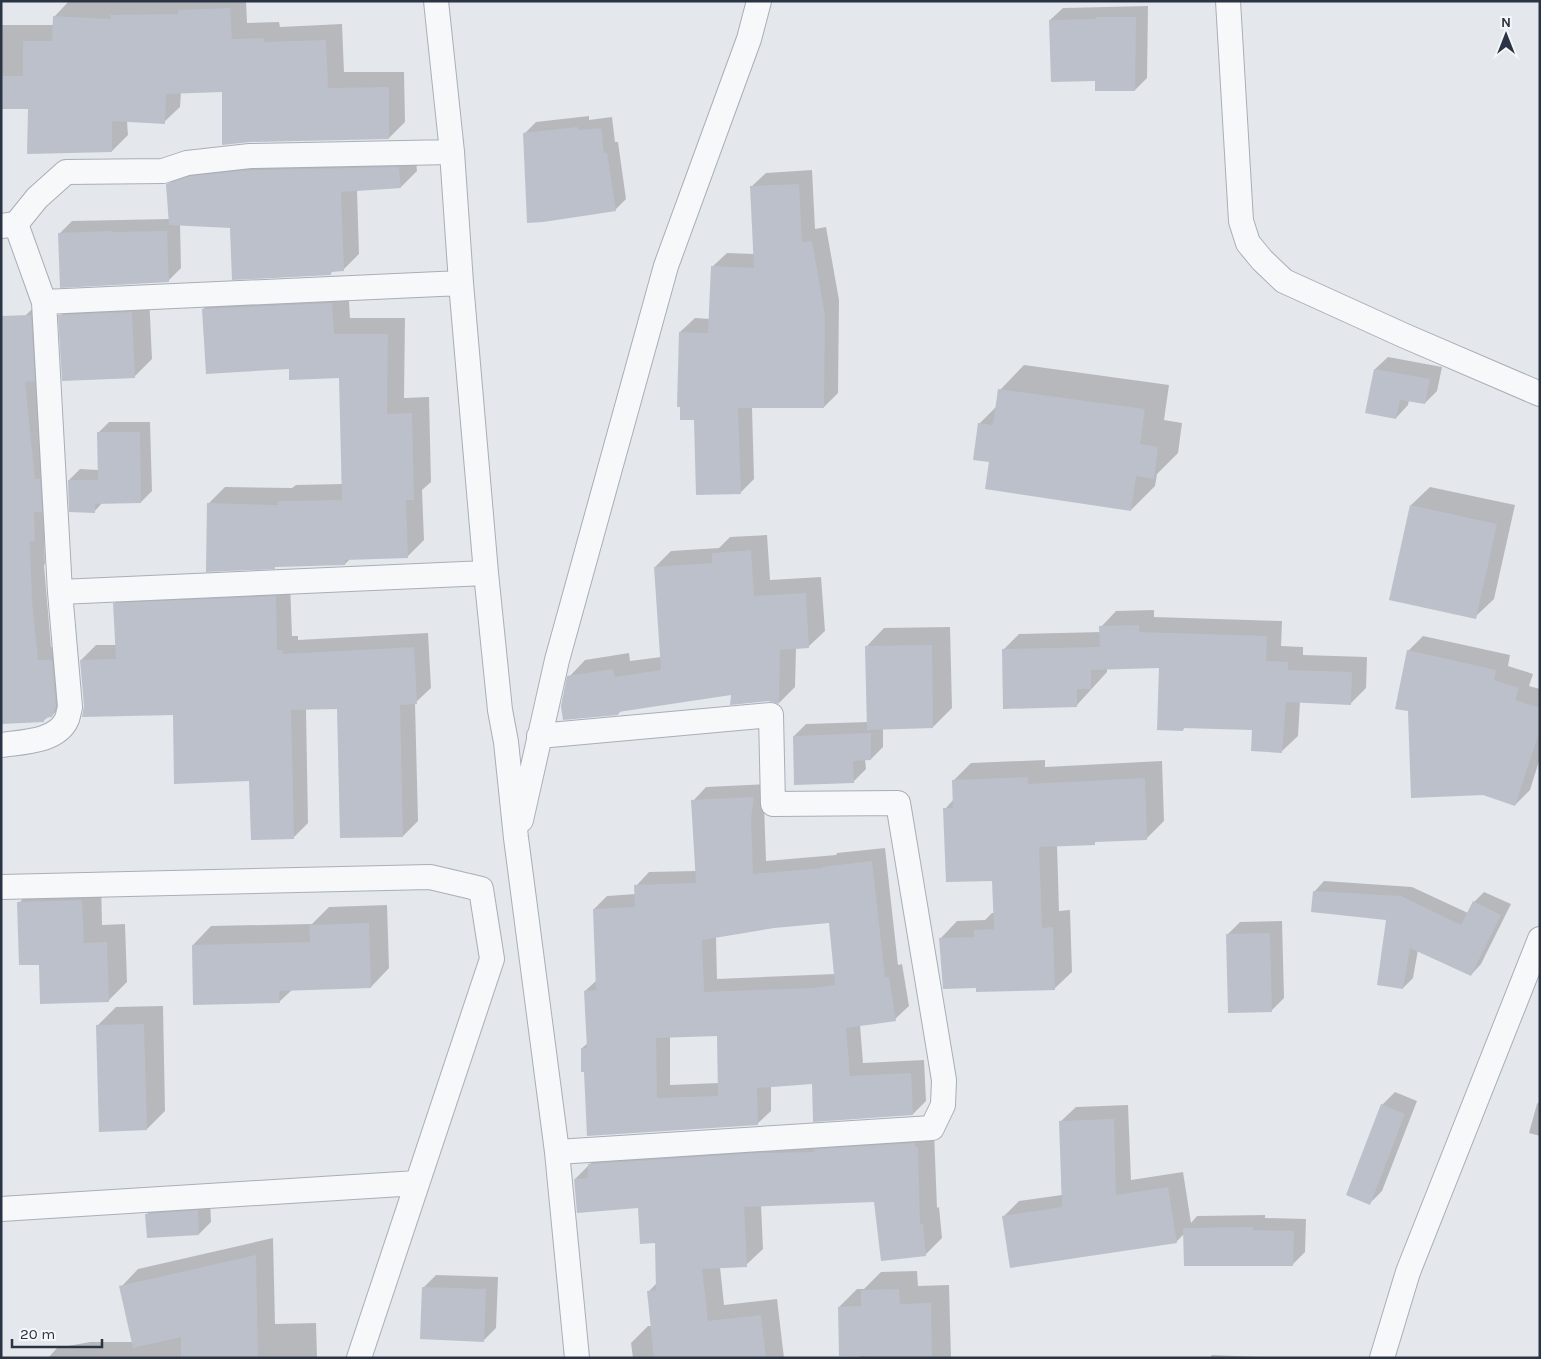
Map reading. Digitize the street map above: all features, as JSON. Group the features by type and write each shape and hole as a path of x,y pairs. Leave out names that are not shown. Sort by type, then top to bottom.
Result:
{"street":[{"path":"436,1 452,152 461,283 500,710 506,742 516,838 557,1152 577,1358"},
{"path":"516,838 557,660 666,266 748,39 759,1"},
{"path":"1228,1 1241,221 1248,243 1262,260 1284,281 1540,394"},
{"path":"1,745 42,739 58,730 67,720 70,707 60,592 44,302 9,225 66,172 163,171 187,163 250,156 452,152"},
{"path":"44,302 461,283"},
{"path":"60,592 486,573"},
{"path":"539,736 771,714 773,804 898,803 944,1080 943,1104 932,1128 557,1152"},
{"path":"1,887 430,878 481,889 492,959 359,1358"},
{"path":"1382,1358 1408,1272 1540,939"},
{"path":"1,1209 417,1183"}],"building":[{"path":"230,8 232,39 264,38 264,42 326,40 328,88 389,87 389,139 250,142 222,145 222,92 166,94 165,124 112,121 112,152 27,154 28,109 1,109 1,76 23,76 23,41 52,41 53,16 111,19 110,15 178,14 178,10"},
{"path":"1096,17 1136,17 1135,91 1095,91 1095,81 1051,82 1049,20 1096,19"},
{"path":"578,127 578,130 601,128 616,211 527,223 523,133"},
{"path":"399,167 401,188 341,192 344,271 331,272 331,275 232,280 230,228 169,225 166,184 190,176 251,170"},
{"path":"799,184 802,242 812,241 825,315 824,408 738,408 741,494 696,495 694,420 680,420 680,407 677,407 679,332 708,333 711,266 754,268 750,186"},
{"path":"167,231 169,282 60,288 58,233"},
{"path":"332,303 334,334 388,334 387,414 412,413 414,500 406,500 408,558 345,560 345,565 275,567 275,569 206,572 207,503 278,505 278,501 342,500 339,378 289,380 289,369 206,374 202,309"},
{"path":"132,312 135,378 62,381 58,315"},
{"path":"31,315 35,381 25,382 35,479 40,479 42,512 34,512 35,541 30,541 32,602 38,660 52,660 56,706 52,717 44,718 44,722 1,724 1,316"},
{"path":"1374,369 1430,379 1425,404 1400,400 1396,419 1365,413"},
{"path":"998,389 1145,409 1140,444 1158,447 1154,479 1136,476 1131,511 985,489 989,462 973,460 978,423 993,425"},
{"path":"97,432 140,432 141,503 95,504 95,513 69,512 68,480 98,480"},
{"path":"1410,505 1497,524 1476,619 1389,600"},
{"path":"751,550 754,596 806,593 809,648 780,650 779,704 770,701 730,705 731,695 618,712 618,715 563,720 561,706 567,676 613,669 615,677 661,670 654,567 712,563 712,553"},
{"path":"276,596 277,650 283,650 283,654 414,647 417,704 400,705 403,837 340,838 337,709 291,710 294,839 251,840 249,781 174,784 173,715 82,717 84,706 80,660 116,659 113,603"},
{"path":"1139,625 1139,632 1267,636 1266,661 1288,662 1288,670 1352,672 1351,705 1286,702 1282,753 1251,751 1252,730 1183,728 1183,731 1157,730 1159,668 1091,670 1091,689 1077,689 1077,707 1003,709 1002,649 1100,647 1099,626"},
{"path":"932,645 933,728 867,730 865,646"},
{"path":"1407,650 1496,670 1494,680 1519,688 1515,700 1540,708 1540,730 1515,806 1483,795 1411,798 1408,711 1395,709"},
{"path":"871,733 871,760 853,761 854,783 794,785 793,736"},
{"path":"1028,777 1028,784 1145,778 1147,840 1095,842 1095,845 1039,847 1042,928 1053,927 1055,990 976,992 976,988 943,989 939,938 974,937 974,930 994,929 992,881 946,882 943,808 953,808 952,780"},
{"path":"754,797 751,818 753,874 822,868 872,861 885,977 889,977 896,1021 846,1028 850,1076 911,1073 913,1115 813,1122 812,1084 757,1088 758,1125 587,1136 584,1072 581,1072 581,1048 587,1048 584,991 596,990 593,909 635,907 634,885 696,883 691,800","holes":["829,923 835,985 813,988 704,992 702,940 774,928","717,1036 718,1096 657,1098 656,1038"]},
{"path":"1313,891 1401,896 1461,925 1473,901 1501,915 1471,976 1410,948 1403,989 1377,985 1386,920 1311,912"},
{"path":"82,900 84,943 107,942 109,1002 40,1004 39,965 19,965 17,902"},
{"path":"369,923 371,988 279,991 280,1003 193,1005 192,945 310,942 309,925"},
{"path":"1270,933 1272,1012 1228,1013 1226,934"},
{"path":"144,1024 147,1130 99,1132 96,1025"},
{"path":"1381,1104 1405,1114 1370,1205 1346,1195"},
{"path":"1114,1119 1116,1195 1168,1187 1177,1243 1010,1268 1002,1216 1062,1207 1059,1121"},
{"path":"915,1143 915,1147 918,1147 920,1224 923,1223 926,1256 881,1261 874,1202 744,1207 747,1267 702,1269 708,1321 761,1315 766,1358 654,1358 647,1291 656,1290 655,1243 640,1244 638,1208 577,1213 574,1179 588,1178 588,1164 759,1153 814,1152 814,1149"},
{"path":"198,1210 199,1235 147,1238 145,1214"},
{"path":"1253,1227 1253,1230 1294,1231 1293,1266 1184,1266 1183,1228"},
{"path":"256,1255 258,1358 181,1358 181,1337 133,1348 119,1286"},
{"path":"422,1287 486,1289 484,1342 420,1339"},
{"path":"899,1289 900,1304 931,1303 932,1358 839,1356 838,1307 861,1306 861,1290"}]}
